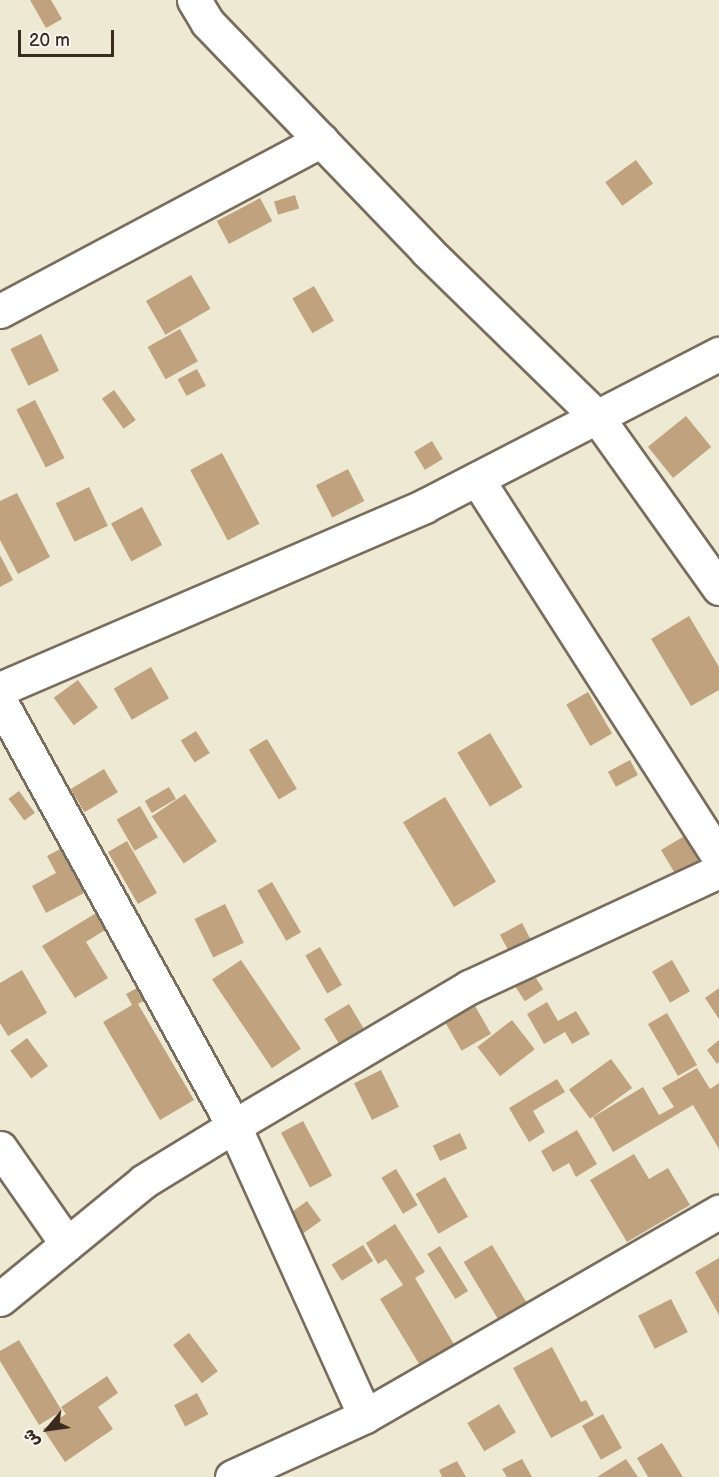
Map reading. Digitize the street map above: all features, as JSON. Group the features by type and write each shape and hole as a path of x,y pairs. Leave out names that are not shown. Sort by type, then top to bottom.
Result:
{"street":[{"path":"194,0 207,22 321,140 597,417 719,588"},
{"path":"0,311 321,140"},
{"path":"0,689 424,506 719,354"},
{"path":"477,478 719,857"},
{"path":"0,701 234,1126 364,1416"},
{"path":"0,1299 144,1181 234,1126 469,987 719,871"},
{"path":"0,1148 67,1244"},
{"path":"232,1477 364,1416 719,1212"}],"building":[{"path":"30,0 51,0 62,19 46,28"},
{"path":"636,160 653,183 622,206 605,182"},
{"path":"295,195 299,208 278,215 274,201"},
{"path":"260,198 272,221 229,244 217,221"},
{"path":"191,275 210,309 165,335 146,301"},
{"path":"314,286 334,321 312,333 292,298"},
{"path":"180,329 198,361 166,379 148,347"},
{"path":"41,334 59,371 28,386 10,349"},
{"path":"197,369 206,386 186,396 178,379"},
{"path":"114,390 136,420 124,429 102,399"},
{"path":"35,400 65,458 46,467 16,410"},
{"path":"686,416 711,447 673,478 648,447"},
{"path":"432,441 443,459 425,470 414,452"},
{"path":"222,453 260,524 228,541 190,470"},
{"path":"348,469 364,501 332,517 316,485"},
{"path":"89,487 108,526 75,542 56,503"},
{"path":"17,493 50,557 18,574 0,540 0,501"},
{"path":"142,507 162,545 131,561 111,523"},
{"path":"0,555 13,580 0,587"},
{"path":"689,616 719,667 719,690 691,706 651,639"},
{"path":"151,667 169,698 132,720 114,688"},
{"path":"78,680 98,708 74,725 54,698"},
{"path":"588,692 612,734 590,746 566,704"},
{"path":"196,731 210,753 195,763 181,741"},
{"path":"490,733 522,787 490,807 457,753"},
{"path":"267,739 297,789 279,800 249,750"},
{"path":"630,760 638,775 616,787 608,772"},
{"path":"104,769 118,792 84,812 71,789"},
{"path":"169,787 176,799 152,813 145,801"},
{"path":"19,791 35,813 24,820 8,799"},
{"path":"185,794 217,841 184,864 152,816"},
{"path":"445,797 496,882 454,907 403,822"},
{"path":"140,806 158,837 135,851 117,820"},
{"path":"691,832 706,857 676,875 661,850"},
{"path":"127,841 157,893 138,904 108,852"},
{"path":"62,848 84,893 46,913 32,886 56,873 47,856"},
{"path":"272,882 301,932 286,941 257,890"},
{"path":"225,904 244,943 213,958 194,919"},
{"path":"106,907 116,923 86,942 108,978 75,998 42,946"},
{"path":"522,923 531,940 509,952 500,935"},
{"path":"320,947 342,985 327,994 305,956"},
{"path":"241,960 301,1049 272,1068 212,980"},
{"path":"672,960 690,991 670,1003 652,971"},
{"path":"22,970 47,1013 8,1036 0,1023 0,983"},
{"path":"534,975 543,989 525,1001 516,987"},
{"path":"148,982 155,994 138,1004 194,1100 160,1120 103,1022 132,1005 126,994"},
{"path":"719,988 719,1019 705,998"},
{"path":"547,1002 558,1021 576,1011 590,1034 572,1044 565,1032 544,1044 527,1014"},
{"path":"349,1004 364,1029 339,1044 324,1019"},
{"path":"475,1006 491,1034 462,1051 446,1023"},
{"path":"667,1013 697,1065 678,1076 648,1024"},
{"path":"512,1020 535,1049 500,1076 477,1047"},
{"path":"27,1038 48,1066 31,1079 10,1051"},
{"path":"719,1040 719,1062 717,1064 707,1050"},
{"path":"611,1059 632,1088 590,1119 569,1090"},
{"path":"697,1068 710,1089 719,1083 719,1149 693,1105 613,1152 593,1117 643,1087 659,1115 674,1107 662,1088"},
{"path":"381,1070 399,1107 372,1120 354,1083"},
{"path":"557,1079 565,1092 533,1111 545,1132 529,1142 509,1108"},
{"path":"303,1121 332,1176 310,1187 281,1133"},
{"path":"577,1130 597,1164 576,1177 569,1163 553,1172 541,1151"},
{"path":"460,1133 467,1148 440,1161 433,1146"},
{"path":"634,1154 649,1179 668,1168 690,1205 627,1242 590,1180"},
{"path":"396,1169 418,1205 403,1214 381,1178"},
{"path":"445,1177 468,1217 439,1234 416,1194"},
{"path":"307,1201 321,1220 298,1237 284,1217"},
{"path":"395,1224 425,1272 415,1278 455,1346 421,1367 380,1299 403,1285 386,1259 378,1264 366,1243"},
{"path":"363,1245 373,1261 342,1281 332,1265"},
{"path":"492,1245 528,1305 500,1322 464,1262"},
{"path":"440,1246 468,1291 455,1299 427,1254"},
{"path":"719,1258 719,1315 695,1272"},
{"path":"671,1299 688,1332 655,1349 638,1316"},
{"path":"189,1333 218,1371 202,1383 173,1345"},
{"path":"19,1340 62,1411 39,1425 0,1361 0,1351"},
{"path":"552,1347 581,1402 586,1400 594,1415 551,1438 513,1368"},
{"path":"107,1376 118,1393 98,1407 113,1429 65,1462 43,1429 66,1414 61,1407"},
{"path":"197,1393 208,1414 185,1426 174,1405"},
{"path":"499,1404 516,1432 484,1451 467,1423"},
{"path":"603,1414 622,1448 601,1460 582,1426"},
{"path":"662,1443 683,1477 648,1477 637,1458"},
{"path":"522,1459 532,1477 507,1477 502,1469"},
{"path":"626,1459 638,1477 597,1477"},
{"path":"457,1461 466,1477 442,1477 439,1470"}]}
